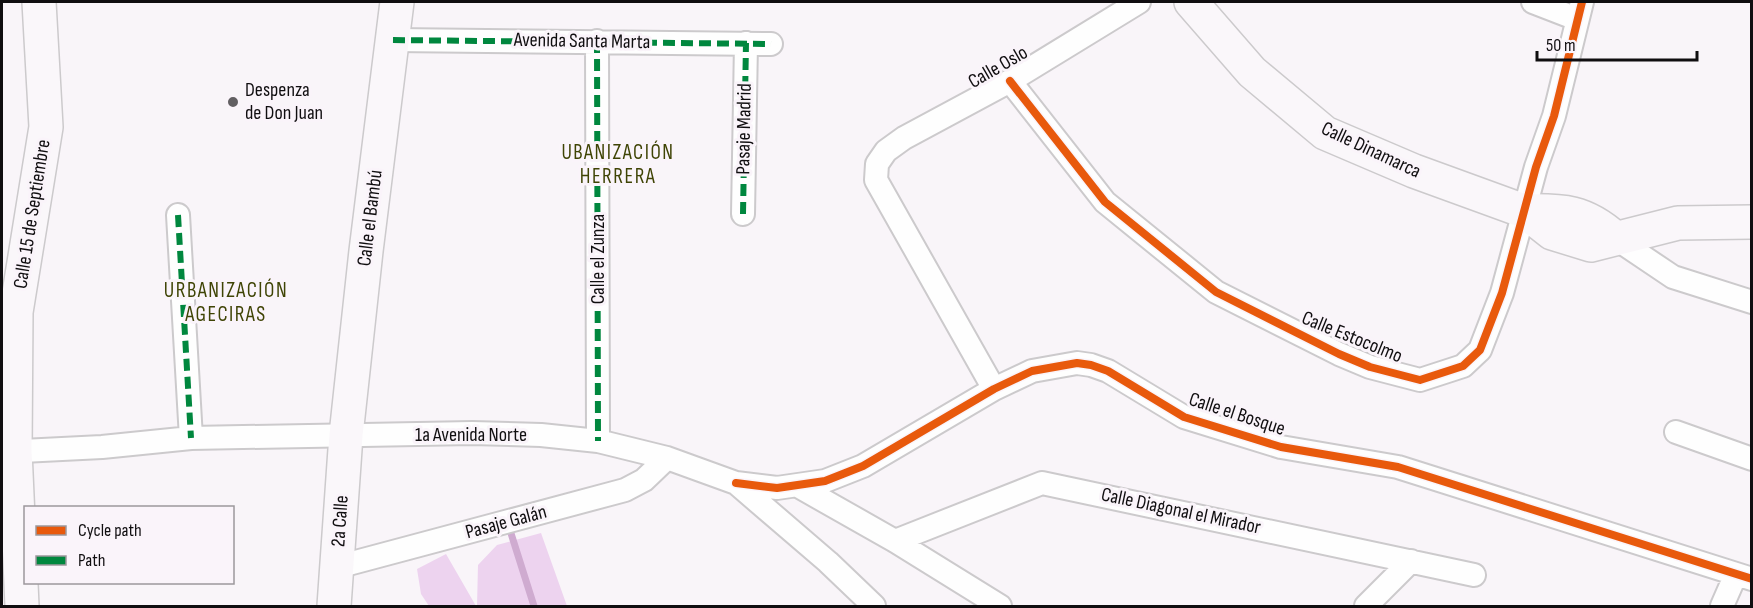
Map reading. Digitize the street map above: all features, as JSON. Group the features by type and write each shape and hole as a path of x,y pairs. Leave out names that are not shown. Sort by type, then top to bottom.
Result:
{"street":[{"name":"Calle 15 de Septiembre","path":"22,606 8,452 16,312 46,127 39,2"},
{"name":"Calle Oslo","path":"994,389 876,180 877,164 886,151 904,138 1010,81 1139,2"},
{"name":"Calle Dinamarca","path":"1191,2 1252,72 1325,133 1414,171 1524,211 1552,233 1591,245 1678,223 1752,222"},
{"path":"1533,2 1579,10"},
{"name":"Calle el Bambú","path":"346,435 366,250 397,3"},
{"name":"Calle Estocolmo","path":"1010,81 1105,202 1216,292 1349,358 1420,380 1463,366 1480,350 1502,293 1524,211 1554,116 1579,10"},
{"name":"Avenida Santa Marta","path":"393,40 771,44"},
{"name":"Calle el Zunza","path":"597,41 598,441"},
{"name":"Pasaje Madrid","path":"743,214 746,44"},
{"path":"178,215 191,438"},
{"path":"1615,238 1673,277 1752,302"},
{"name":"Calle el Bosque","path":"736,483 777,488 825,481 863,466 994,389 1032,371 1059,364 1091,365 1108,371 1184,417 1281,447 1398,467 1744,577"},
{"path":"1676,432 1752,459"},
{"name":"1a Avenida Norte","path":"8,452 102,447 191,438 346,435 472,433 598,441 667,458 736,483 828,562 874,606"},
{"name":"2a Calle","path":"334,606 346,435"},
{"name":"Pasaje Galán","path":"337,567 625,490 644,480 667,458"},
{"name":"Calle Diagonal el Mirador","path":"895,541 1042,483 1474,575"},
{"path":"798,486 895,541 1000,606"},
{"path":"1366,606 1412,561"},
{"path":"1722,606 1744,577"}],"shaded area":[{"path":"541,533 567,606 477,606 478,565 497,545"},
{"path":"446,554 476,606 429,606 421,594 417,569"}],"waterway":[{"path":"509,527 534,606"}],"marked path":[{"path":"393,40 771,44"},
{"path":"597,41 598,441"},
{"path":"743,214 746,43"},
{"path":"178,215 191,438"}],"cycle path":[{"path":"1010,81 1105,202 1216,292 1339,354 1370,367 1420,380 1463,366 1480,350 1502,293 1536,167 1554,116 1582,2"},
{"path":"736,483 777,488 825,481 863,466 994,389 1032,371 1077,363 1108,371 1184,417 1281,447 1398,467 1752,579"}],"place":[{"name":"Despenza de Don Juan","path":"233,102"}],"district":[{"name":"UBANIZACIÓN HERRERA","path":"618,164"},
{"name":"URBANIZACIÓN AGECIRAS","path":"226,302"}]}
